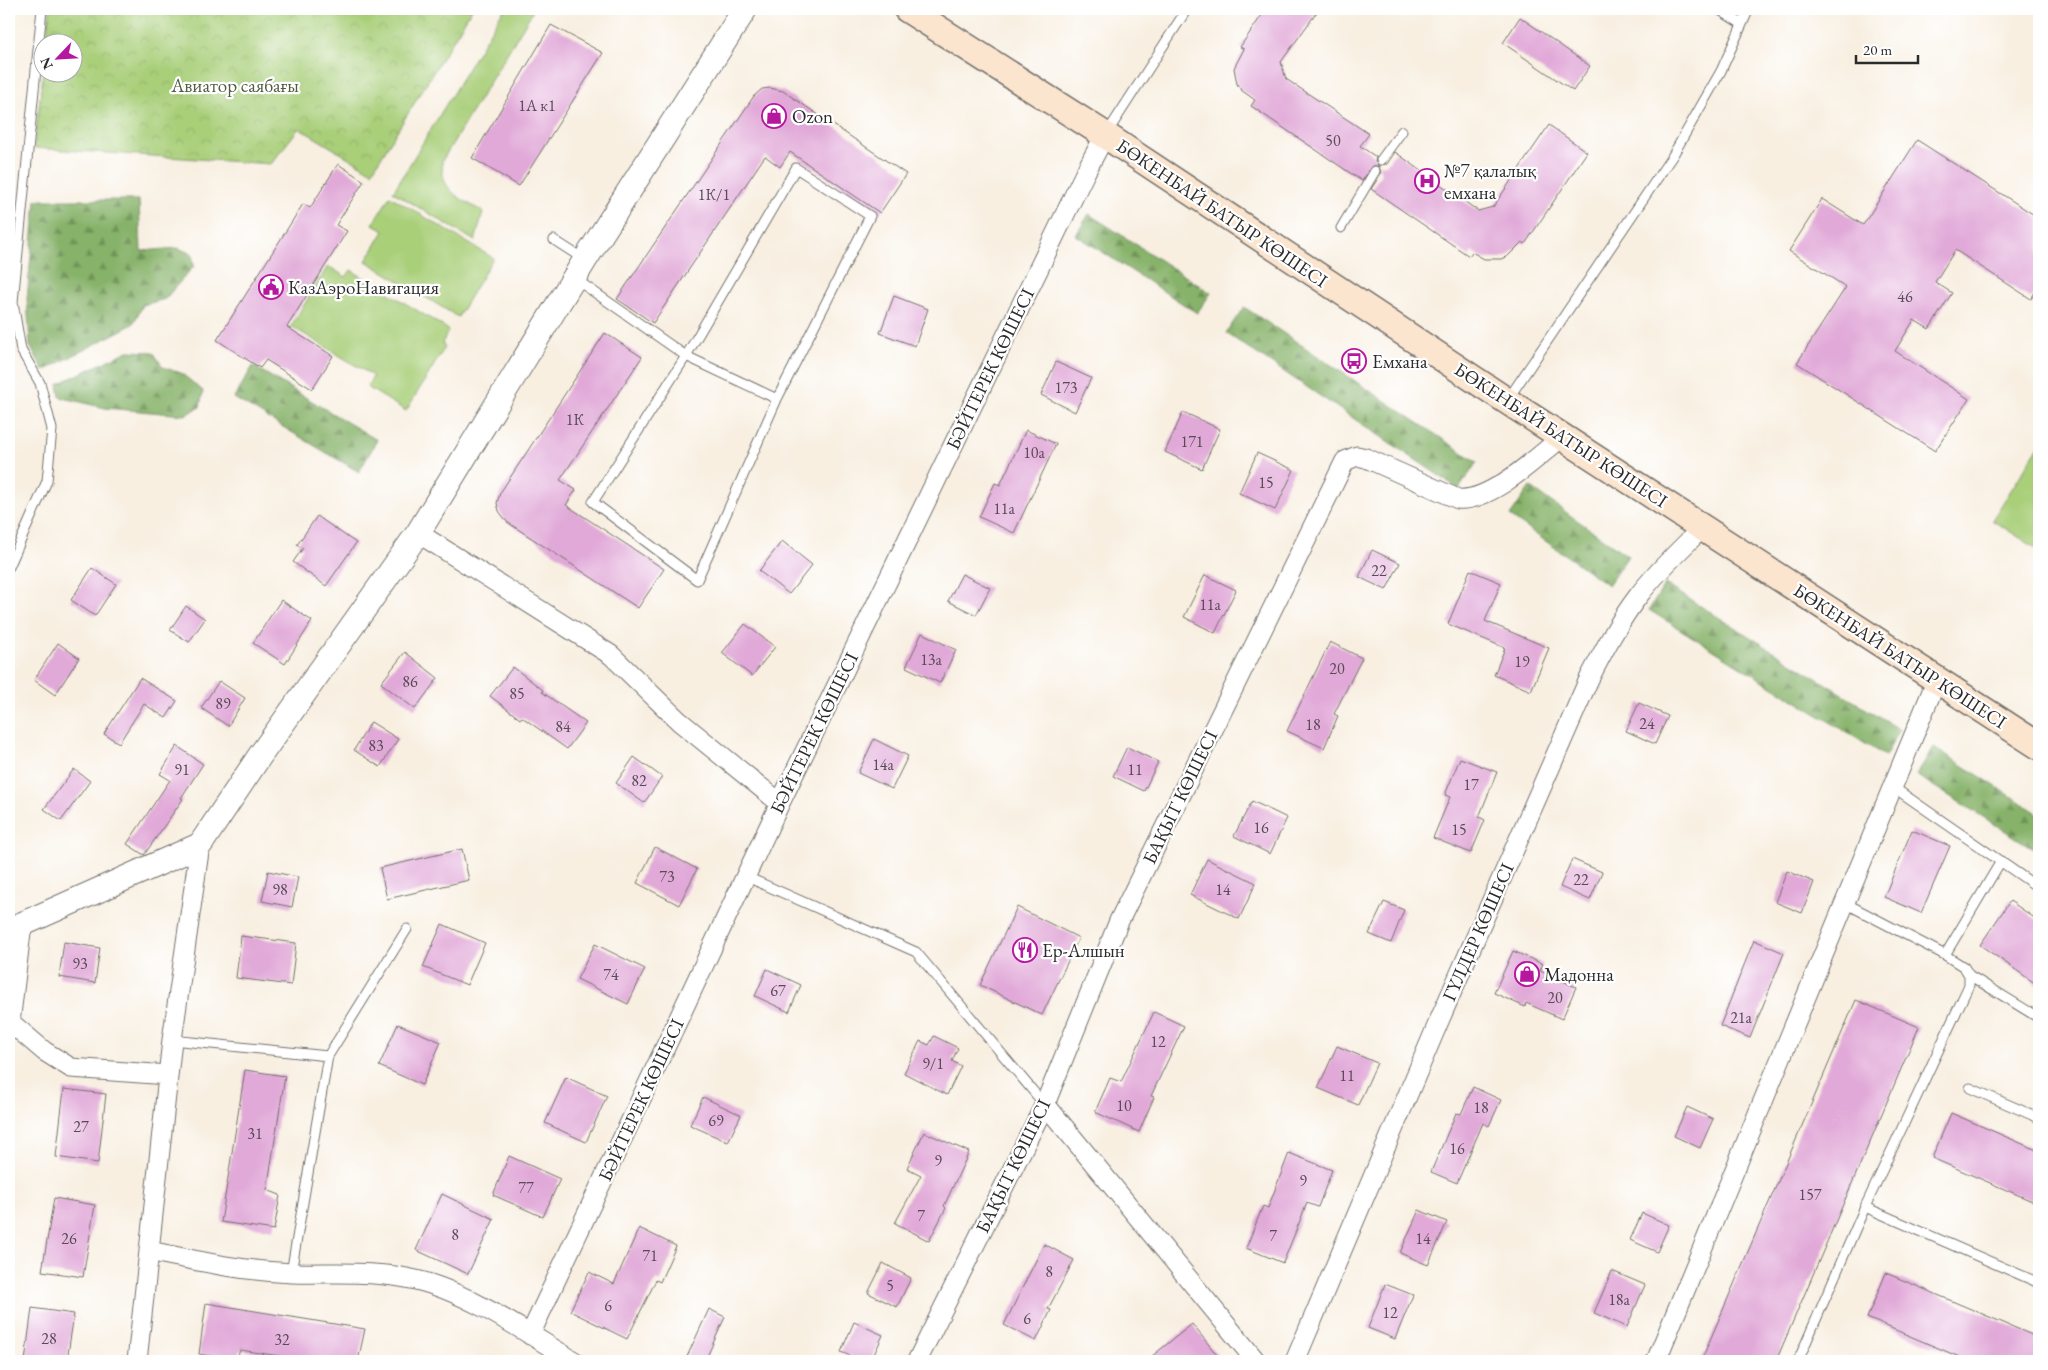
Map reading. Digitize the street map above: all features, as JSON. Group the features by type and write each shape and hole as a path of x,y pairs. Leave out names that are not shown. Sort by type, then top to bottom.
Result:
{"main road":[{"name":"БӨКЕНБАЙ БАТЫР КӨШЕСІ","path":"907,9 1105,135 1507,402 2039,746"}],"street":[{"path":"141,1357 149,1251 172,1040 200,845 259,756 418,533 580,269 745,9"},
{"name":"БӘЙТЕРЕК КӨШЕСІ","path":"530,1335 747,877 780,803 1105,135"},
{"name":"БАҚЫТ КӨШЕСІ","path":"917,1361 1044,1104 1119,921 1344,460 1357,456 1366,458 1458,499 1468,500 1490,491 1562,437"},
{"name":"ГҮЛДЕР КӨШЕСІ","path":"1295,1361 1432,1039 1589,679 1609,641 1639,594 1670,559 1703,527"},
{"path":"418,533 611,655 679,721 780,803"},
{"path":"1656,1361 1937,680"},
{"path":"168,1075 72,1068 44,1052 10,1026 16,927 200,845"},
{"path":"1044,1104 1256,1361"},
{"path":"149,1251 217,1265 291,1272 370,1273 417,1280 461,1295 574,1361"}],"lane":[{"path":"9,567 47,481 52,429 40,383 21,350 11,302 42,9"},
{"path":"1105,135 1187,9"},
{"path":"1718,9 1742,24"},
{"path":"1507,402 1674,155 1722,71 1749,9"},
{"path":"1381,160 1402,131"},
{"path":"796,168 870,216 777,399 697,580 593,502 686,356 796,168"},
{"path":"1341,228 1375,171"},
{"path":"554,240 580,269 686,356 777,399"},
{"path":"1893,787 2039,888"},
{"path":"1945,955 2001,861"},
{"path":"747,877 916,952 1044,1104"},
{"path":"1845,903 1945,955 1964,967 1969,975 2039,1018"},
{"path":"291,1272 328,1056 407,929"},
{"path":"1798,1361 1864,1207 1968,985 1969,975"},
{"path":"172,1040 328,1056"},
{"path":"1970,1088 2039,1118"},
{"path":"1864,1207 2039,1282"}],"green space":[{"name":"Авиатор саябағы","path":"50,9 472,9 372,172 299,128 271,164 34,148 42,82 82,82 82,32 47,32"},
{"path":"504,9 534,9 442,161 442,172 448,187 459,198 483,212 475,241 393,192"},
{"path":"390,196 493,258 458,317 366,261 384,231 373,224"},
{"path":"36,200 139,200 141,251 178,248 192,254 194,266 165,299 143,305 133,324 44,371 30,346 27,299"},
{"path":"1089,214 1211,293 1197,313 1076,235"},
{"path":"328,266 346,277 351,270 449,330 442,343 445,347 406,411 367,387 373,376 291,326"},
{"path":"1244,307 1477,462 1459,489 1226,333"},
{"path":"128,351 153,352 163,367 181,373 203,391 200,407 185,415 105,408 60,397 58,384"},
{"path":"253,366 377,440 359,472 234,398"},
{"path":"2039,446 2039,550 1992,520"},
{"path":"1530,487 1628,556 1608,585 1510,516"},
{"path":"1665,584 1900,730 1885,756 1649,610"},
{"path":"1934,747 2039,814 2039,852 1916,775"}],"building":[{"path":"1266,9 1319,9 1281,62 1286,79 1369,134 1360,146 1376,157 1375,162 1378,165 1387,164 1395,152 1478,211 1493,207 1549,125 1587,152 1525,244 1522,242 1508,256 1501,259 1484,259 1472,252 1469,256 1371,189 1381,174 1379,166 1372,166 1362,181 1251,106 1255,100 1241,90 1237,84 1234,68 1244,49 1240,47"},
{"path":"1520,17 1590,66 1573,91 1503,43"},
{"path":"551,25 603,53 519,186 472,158"},
{"path":"770,88 783,91 906,174 880,213 790,152 780,167 765,156 653,323 617,299 754,96 762,89"},
{"path":"1917,140 2039,218 2039,286 2031,299 1955,250 1935,282 1952,293 1929,329 1914,320 1895,351 1969,399 1935,451 1797,363 1846,287 1789,251 1822,199 1863,225"},
{"path":"338,164 364,181 336,225 347,231 287,327 333,356 312,389 266,360 260,368 217,340 303,204 310,208"},
{"path":"894,296 928,309 915,346 880,333"},
{"path":"605,333 642,357 560,480 576,490 566,505 664,569 638,608 507,522 499,511 497,503 500,493"},
{"path":"1056,362 1091,378 1075,412 1041,395"},
{"path":"1183,412 1220,429 1202,469 1165,452"},
{"path":"1026,430 1056,444 1014,533 979,517 995,483 1000,485"},
{"path":"1257,453 1294,470 1275,510 1239,493"},
{"path":"317,516 356,543 326,586 293,562 303,548 297,545"},
{"path":"782,541 812,565 789,594 759,571"},
{"path":"1372,550 1400,563 1386,590 1359,577"},
{"path":"92,568 116,584 95,616 71,600"},
{"path":"1470,570 1501,583 1485,621 1549,648 1531,691 1494,675 1505,648 1448,624"},
{"path":"962,574 990,588 976,615 948,601"},
{"path":"1205,575 1236,590 1215,633 1184,617"},
{"path":"281,600 312,621 285,664 253,643"},
{"path":"186,606 205,619 189,642 170,630"},
{"path":"745,624 775,647 752,676 722,653"},
{"path":"922,633 956,650 940,683 906,667"},
{"path":"1330,642 1362,658 1334,714 1338,716 1324,748 1287,731"},
{"path":"58,643 79,658 55,695 34,680"},
{"path":"405,652 438,678 415,709 381,683"},
{"path":"513,667 543,690 542,692 586,723 567,749 522,717 520,719 490,696"},
{"path":"140,678 177,701 166,718 144,704 119,743 104,734"},
{"path":"219,681 245,698 228,726 201,708"},
{"path":"1639,703 1668,716 1655,744 1626,731"},
{"path":"371,722 398,739 380,767 354,750"},
{"path":"874,739 908,756 892,789 858,773"},
{"path":"177,746 203,764 181,798 183,799 144,855 127,844 170,780 160,774"},
{"path":"1127,747 1158,762 1144,791 1113,776"},
{"path":"634,757 662,777 644,803 616,783"},
{"path":"1460,758 1497,772 1479,817 1485,820 1471,853 1433,838 1450,797 1445,795"},
{"path":"74,769 90,781 61,821 44,809"},
{"path":"1252,801 1287,818 1270,854 1234,836"},
{"path":"1912,830 1950,846 1921,913 1884,897"},
{"path":"655,847 697,869 679,905 637,883"},
{"path":"462,849 469,880 387,899 380,868"},
{"path":"1207,859 1256,883 1239,919 1190,895"},
{"path":"1572,859 1602,872 1590,900 1560,887"},
{"path":"268,871 298,877 292,907 262,901"},
{"path":"1787,871 1814,882 1802,913 1775,902"},
{"path":"2010,901 2039,921 2039,986 1980,945"},
{"path":"1384,902 1404,910 1391,943 1369,934"},
{"path":"1017,907 1079,938 1042,1015 980,985"},
{"path":"442,924 485,943 467,985 423,967"},
{"path":"241,936 296,943 291,985 236,978"},
{"path":"1754,940 1784,953 1750,1038 1720,1026"},
{"path":"64,942 100,948 95,983 59,977"},
{"path":"595,944 645,969 628,1004 577,979"},
{"path":"1513,951 1543,964 1540,971 1576,987 1562,1019 1526,1003 1525,1007 1494,993"},
{"path":"767,969 801,985 789,1012 755,996"},
{"path":"1856,1000 1919,1027 1776,1361 1701,1361"},
{"path":"1154,1012 1184,1026 1151,1096 1154,1097 1139,1132 1095,1112 1110,1078 1121,1082"},
{"path":"398,1024 441,1042 422,1085 379,1066"},
{"path":"934,1036 958,1048 952,1061 961,1066 947,1095 904,1073 920,1041 929,1045"},
{"path":"1337,1046 1377,1063 1358,1105 1318,1088"},
{"path":"245,1070 285,1076 267,1190 280,1195 274,1230 221,1222"},
{"path":"566,1077 607,1096 586,1142 545,1123"},
{"path":"1473,1087 1501,1100 1489,1126 1483,1123 1457,1183 1431,1172 1456,1113 1461,1114"},
{"path":"64,1089 106,1094 98,1163 56,1157"},
{"path":"703,1097 741,1115 728,1142 690,1125"},
{"path":"1687,1107 1713,1119 1700,1148 1674,1136"},
{"path":"1951,1113 2039,1151 2039,1204 1932,1158"},
{"path":"924,1132 969,1152 944,1206 946,1208 929,1241 895,1223 921,1175 907,1168"},
{"path":"1289,1153 1332,1170 1318,1207 1307,1203 1283,1263 1246,1248 1263,1206 1268,1208"},
{"path":"509,1156 560,1179 543,1217 493,1195"},
{"path":"442,1194 494,1219 468,1274 416,1250"},
{"path":"54,1198 95,1205 83,1277 42,1271"},
{"path":"1419,1210 1447,1222 1428,1265 1400,1253"},
{"path":"1642,1213 1669,1225 1657,1252 1630,1240"},
{"path":"639,1228 676,1246 660,1282 656,1280 627,1339 570,1311 589,1272 614,1284"},
{"path":"1044,1244 1074,1260 1048,1309 1051,1310 1036,1341 1004,1325"},
{"path":"883,1263 911,1278 897,1307 868,1293"},
{"path":"1612,1271 1645,1285 1627,1327 1594,1313"},
{"path":"1886,1273 2039,1338 2039,1361 1969,1361 1867,1318"},
{"path":"1385,1284 1413,1295 1395,1339 1368,1328"},
{"path":"206,1303 365,1329 358,1361 313,1361 240,1350 236,1361 199,1354"},
{"path":"32,1308 74,1314 67,1361 25,1361"},
{"path":"709,1309 725,1317 705,1361 685,1361"},
{"path":"854,1322 883,1335 871,1361 862,1361 841,1352"},
{"path":"1192,1324 1222,1361 1146,1361"}],"place":[{"name":"Ozon","path":"774,116"},
{"name":"№7 қалалық емхана","path":"1427,181"},
{"name":"КазАэроНавигация","path":"271,287"},
{"name":"Емхана","path":"1354,361"},
{"name":"Ер-Алшын","path":"1025,950"},
{"name":"Мадонна","path":"1527,974"}]}
